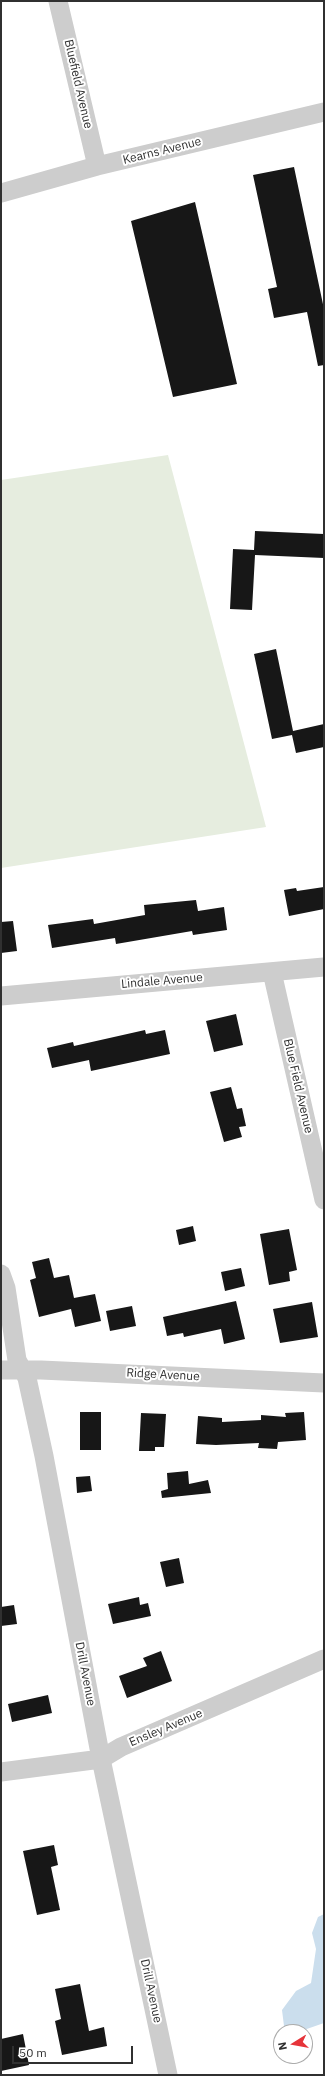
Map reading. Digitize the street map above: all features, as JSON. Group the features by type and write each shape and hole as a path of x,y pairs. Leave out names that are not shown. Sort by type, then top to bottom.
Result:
{"street":[{"name":"Bluefield Avenue","path":"58,1 97,166"},
{"name":"Kearns Avenue","path":"1,193 97,166 324,112"},
{"name":"Lindale Avenue","path":"1,996 324,967"},
{"name":"Blue Field Avenue","path":"272,972 324,1200"},
{"name":"Drill Avenue","path":"1,1274 6,1288 17,1360 27,1378 44,1456 101,1759 168,2075"},
{"name":"Ridge Avenue","path":"1,1370 324,1383"},
{"name":"Ensley Avenue","path":"1,1772 101,1759 121,1747 324,1659"}],"shaded area":[{"path":"168,455 266,827 1,868 1,480"}],"water":[{"path":"324,1914 324,2023 313,2027 313,2024 284,2024 282,2010 296,1991 311,1983 316,1949 312,1933 318,1917"}],"building":[{"path":"294,167 324,309 324,365 318,366 307,312 274,318 268,289 277,287 253,175"},
{"path":"195,202 237,384 173,397 131,221"},
{"path":"255,531 324,534 324,558 255,555 252,610 230,609 233,549 254,550"},
{"path":"276,649 293,731 324,724 324,747 296,753 292,735 272,739 254,654"},
{"path":"324,887 324,909 289,916 284,890 296,888 297,891"},
{"path":"196,900 198,911 224,907 227,930 193,935 192,931 116,944 115,938 52,948 48,925 93,919 94,924 145,915 144,905"},
{"path":"13,921 17,951 1,953 1,922"},
{"path":"236,1014 243,1045 214,1052 206,1021"},
{"path":"145,1030 146,1034 165,1030 170,1054 91,1071 89,1060 52,1068 47,1048 73,1042 74,1046"},
{"path":"231,1087 237,1109 242,1108 246,1126 239,1127 242,1137 224,1142 210,1092"},
{"path":"193,1226 196,1241 179,1245 176,1230"},
{"path":"289,1229 297,1270 289,1272 290,1281 269,1285 260,1234"},
{"path":"49,1258 54,1278 69,1275 74,1298 95,1294 101,1321 75,1327 71,1309 39,1317 30,1280 36,1278 32,1262"},
{"path":"241,1268 245,1286 225,1291 221,1272"},
{"path":"236,1301 245,1339 224,1344 221,1329 184,1337 183,1333 167,1336 163,1317"},
{"path":"312,1302 318,1337 280,1343 273,1309"},
{"path":"132,1306 136,1326 110,1331 106,1311"},
{"path":"80,1412 101,1412 101,1450 80,1450"},
{"path":"304,1412 306,1440 278,1442 277,1449 258,1448 259,1443 216,1445 196,1444 198,1416 222,1418 222,1422 261,1420 261,1415 286,1417 285,1413"},
{"path":"141,1413 166,1414 164,1447 155,1447 155,1451 139,1451"},
{"path":"188,1471 189,1484 208,1480 211,1493 162,1498 161,1491 168,1489 167,1473"},
{"path":"90,1476 92,1491 77,1493 76,1477"},
{"path":"179,1558 184,1583 166,1587 160,1562"},
{"path":"139,1597 140,1605 148,1603 151,1616 113,1624 108,1604"},
{"path":"14,1605 17,1624 1,1626 1,1607"},
{"path":"161,1651 172,1681 127,1698 119,1676 147,1666 143,1658"},
{"path":"48,1695 52,1713 12,1722 8,1704"},
{"path":"54,1845 58,1865 51,1867 60,1910 37,1915 23,1851"},
{"path":"80,1984 89,2031 104,2027 107,2046 62,2055 55,2021 61,2019 55,1989"},
{"path":"23,2034 29,2065 1,2071 1,2039"}]}
